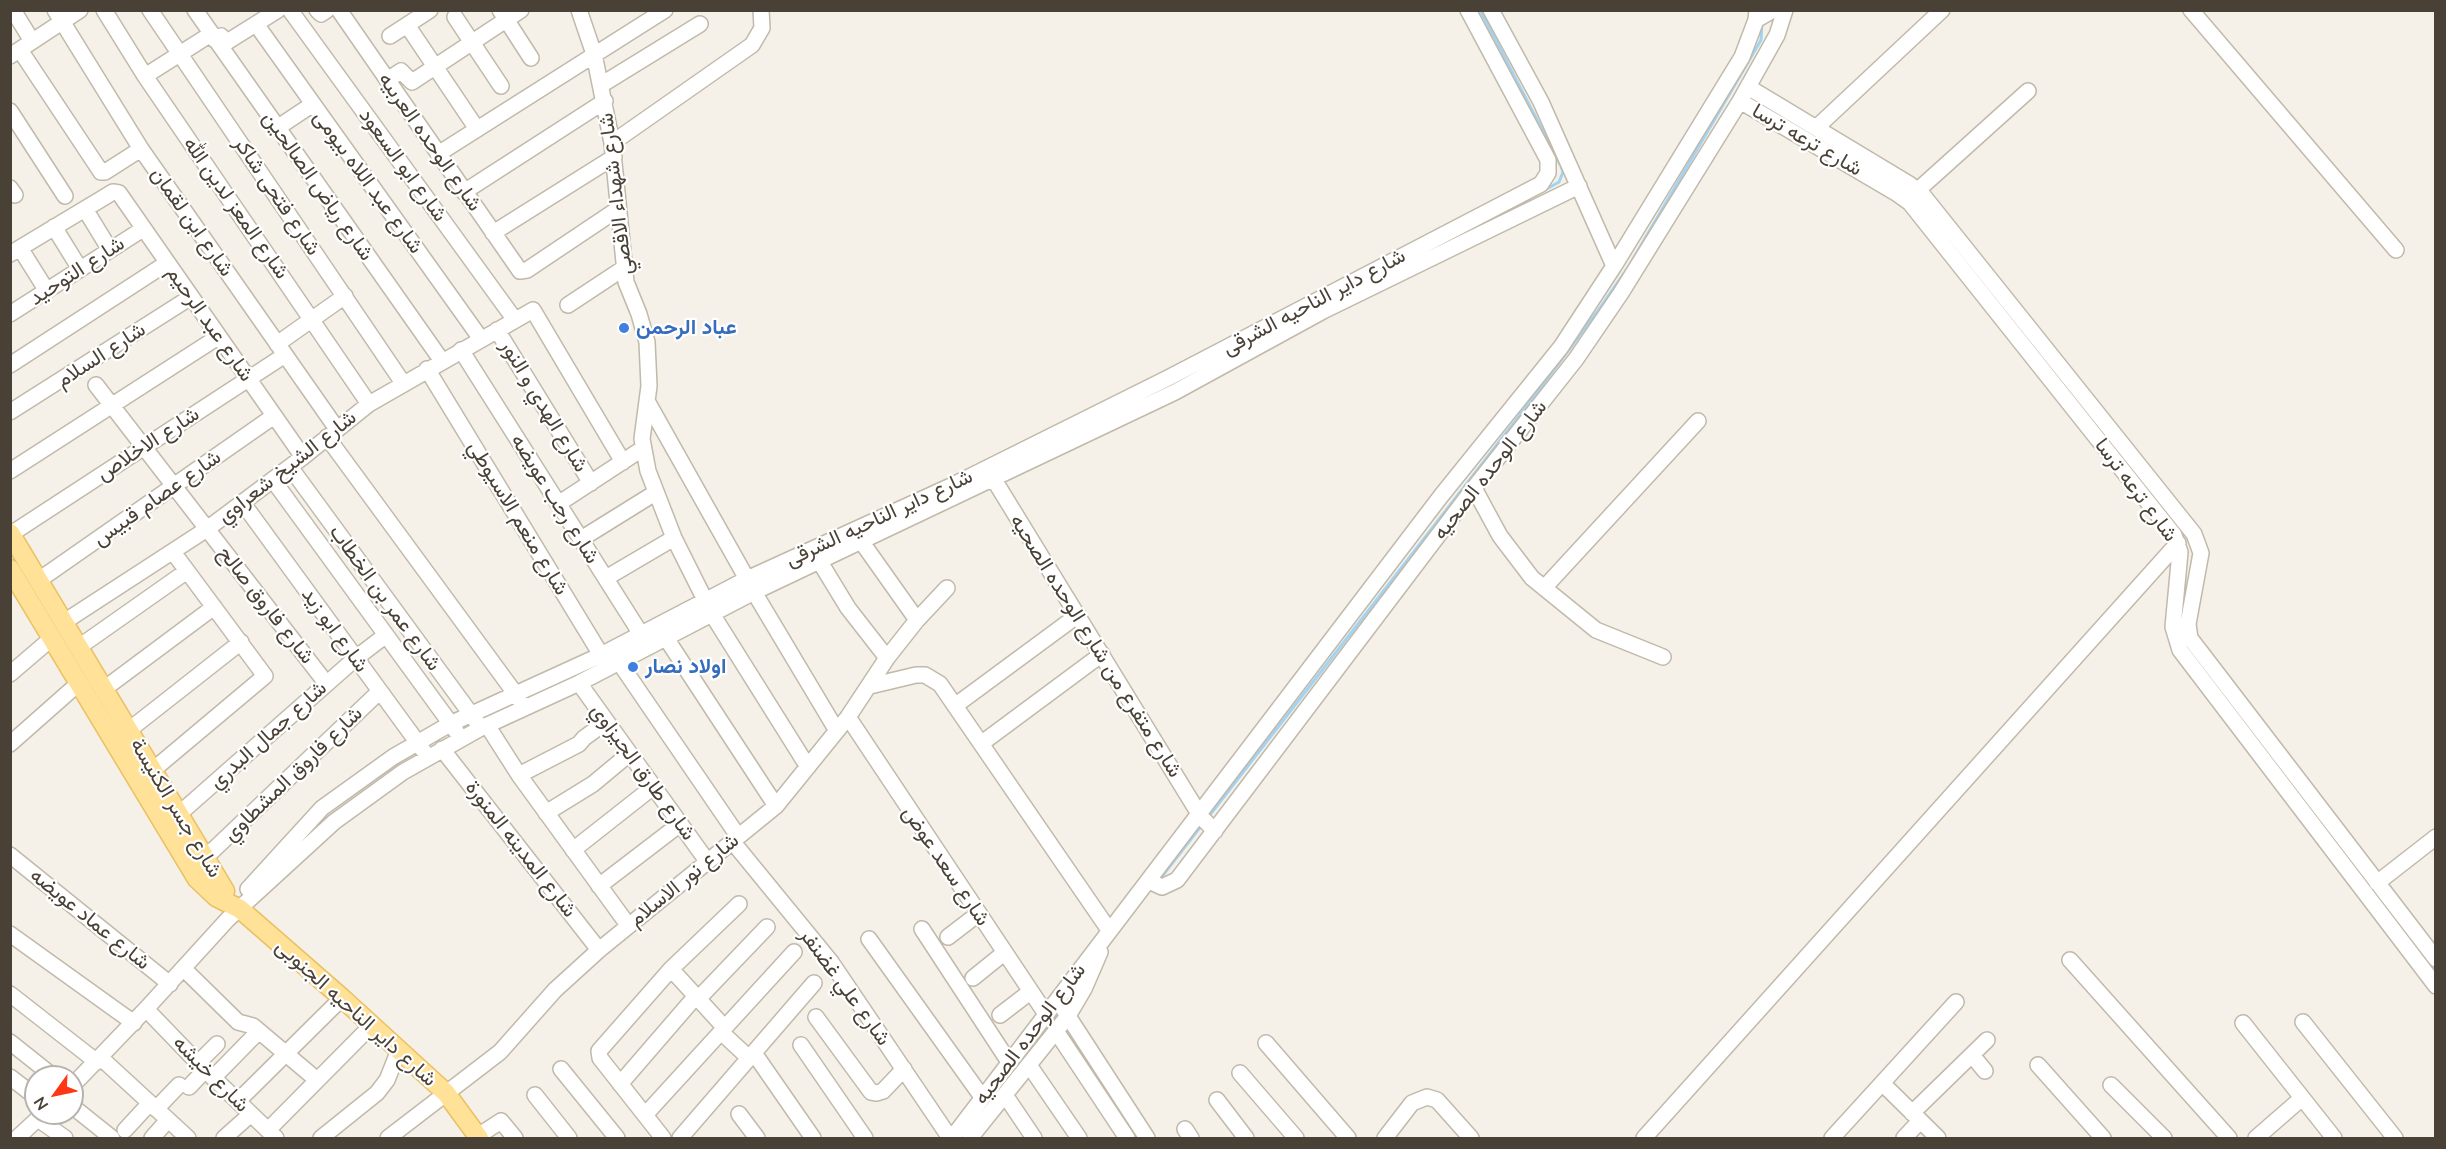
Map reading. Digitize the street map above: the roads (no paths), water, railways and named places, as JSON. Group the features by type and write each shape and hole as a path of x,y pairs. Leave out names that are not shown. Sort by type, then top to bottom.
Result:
{"main road":[{"name":"شارع جسر الكنيسة","path":"11,534 206,857 225,891 231,908"},
{"name":"شارع جسر الكنيسة","path":"10,569 15,589 52,638 197,879 210,893 231,908"},
{"name":"شارع داير الناحيه الجنوبى","path":"231,908 342,998 446,1093 477,1138"}],"street":[{"path":"14,10 21,49 100,172 105,172 141,149"},
{"path":"21,49 58,16 80,10"},
{"name":"شارع المعز لدين الله","path":"104,10 145,76 369,404"},
{"name":"شارع فتحى شاكر","path":"150,10 403,383"},
{"name":"شارع رياض الصالحين","path":"195,10 442,361"},
{"path":"145,76 179,54 213,37 221,36 227,42 278,10"},
{"name":"شارع ابو السعود","path":"290,10 515,320"},
{"path":"317,10 322,14 327,10"},
{"path":"390,36 430,10"},
{"path":"387,80 401,72 411,82 473,43 503,15 521,10"},
{"name":"شارع شهداء الاقصي","path":"579,10 594,54 605,100 613,150 627,288 639,314 647,342 650,371 643,420 642,449 655,493 708,608 808,766"},
{"path":"438,154 665,10"},
{"path":"493,233 613,150 752,45 762,28 761,10"},
{"path":"1468,10 1544,154 1561,146"},
{"path":"1491,10 1541,102 1614,266"},
{"name":"شارع الوحده الصحيه","path":"1612,288 1614,266 1714,121 1740,101 1749,87 1782,25 1785,10"},
{"path":"1816,128 1942,10"},
{"path":"2191,10 2396,250"},
{"name":"شارع الوحده العربيه","path":"346,13 387,80 518,270 522,272 618,209"},
{"path":"503,15 531,58"},
{"name":"شارع الوحده الصحيه","path":"967,1135 982,1097 1109,930 1149,881 1206,822 1474,488 1612,288 1714,121 1762,15"},
{"name":"شارع ابن لقمان","path":"58,16 141,149 281,349 332,433"},
{"path":"455,16 501,86"},
{"name":"شارع عبد اللاه بيومى","path":"256,24 481,339"},
{"path":"601,85 700,24"},
{"path":"407,25 477,129"},
{"name":"شارع ترعه ترسا","path":"1749,87 1918,190 2198,539 2201,560 2188,624 2190,638 2436,959"},
{"path":"1918,190 2028,91"},
{"path":"464,192 605,100"},
{"name":"شارع ترعه ترسا","path":"1740,101 1910,203 2178,543 2180,557 2173,627 2180,650 2436,986"},
{"path":"277,128 313,104"},
{"path":"10,111 64,196"},
{"name":"شارع داير الناحيه الشرقى","path":"231,908 379,787 461,738 579,683 645,641 750,585 1168,378 1541,184 1549,166 1544,154"},
{"name":"شارع داير الناحيه الشرقى","path":"750,585 820,562 1175,392 1323,311 1579,186"},
{"name":"شارع عبد الرحيم","path":"85,209 116,192 303,457"},
{"path":"47,291 15,251 85,209 110,250"},
{"path":"54,227 80,269"},
{"name":"شارع التوحيد","path":"12,310 47,291 143,229"},
{"path":"10,365 167,263"},
{"path":"568,305 624,268"},
{"name":"شارع الاخلاص","path":"11,534 248,379 313,320 345,296"},
{"name":"شارع السلام","path":"10,412 191,297"},
{"path":"515,320 532,310 536,311 623,462"},
{"name":"شارع الشيخ شعراوي","path":"64,622 207,529 369,404 515,320"},
{"name":"شارع الهدي و النور","path":"497,330 591,483"},
{"path":"10,471 218,337"},
{"name":"شارع رجب عويضه","path":"461,350 645,641"},
{"name":"شارع الوحده الصحيه","path":"1149,881 1162,887 1178,880 1206,822 1441,496 1569,353"},
{"name":"شارع منعم الاسيوطي","path":"427,369 610,662 735,839"},
{"name":"شارع فاروق صالح","path":"96,385 326,683"},
{"path":"647,401 750,585 837,731"},
{"name":"شارع عصام قبيس","path":"39,580 274,416"},
{"path":"1544,588 1698,421"},
{"path":"332,433 525,708"},
{"path":"558,504 642,449"},
{"name":"شارع عمر بن الخطاب","path":"290,467 470,714 484,727 628,926"},
{"name":"شارع متفرع من شارع الوحده الصحيه","path":"993,478 1206,822"},
{"path":"273,480 461,738"},
{"path":"1474,488 1508,548 1527,572 1544,588 1596,630 1663,657"},
{"path":"581,539 655,493"},
{"name":"شارع ابو زيد","path":"242,502 428,757"},
{"path":"606,578 674,538"},
{"path":"861,542 917,620"},
{"path":"1644,1138 2178,543"},
{"path":"153,770 265,676 173,552"},
{"path":"820,562 848,608 887,658"},
{"path":"79,647 188,572"},
{"name":"شارع نور الاسلام","path":"388,1138 500,1052 555,990 599,950 776,806 848,717 887,658 917,620 947,588"},
{"path":"2176,604 2191,608"},
{"path":"104,690 214,607"},
{"name":"شارع داير الناحيه الشرقى","path":"645,641 666,638 708,608"},
{"path":"956,705 1078,615"},
{"name":"شارع جمال البدري","path":"179,814 326,683 386,635"},
{"path":"10,674 52,638"},
{"path":"666,638 776,806"},
{"path":"129,730 241,642"},
{"path":"982,743 1102,654"},
{"name":"شارع داير الناحيه الشرقى","path":"84,1074 184,969 231,908 322,808 369,773 450,724 515,693 610,662"},
{"path":"870,686 925,675 940,684 1109,930"},
{"path":"10,744 79,683"},
{"name":"شارع طارق الجيزاوي","path":"579,683 707,861"},
{"name":"شارع فاروق المشطاوي","path":"206,857 380,691"},
{"name":"شارع سعد عوض","path":"848,717 1046,1014"},
{"path":"519,775 579,744 606,723"},
{"name":"شارع المدينه المنورة","path":"442,749 599,950"},
{"path":"546,813 593,784 629,754"},
{"path":"573,850 653,787"},
{"path":"599,886 680,824"},
{"path":"2377,883 2436,837"},
{"name":"شارع علي غضنفر","path":"735,839 831,962 904,1069 967,1135"},
{"name":"شارع عماد عويضه","path":"13,861 170,984"},
{"path":"663,1138 599,1056 602,1046 671,969 739,904"},
{"path":"948,938 978,914"},
{"path":"620,1084 697,998 767,927"},
{"path":"922,929 1009,1062"},
{"name":"شارع الوحده الصحيه","path":"967,1135 1005,1095 1068,1016 1084,989 1109,930"},
{"path":"10,934 134,1023"},
{"path":"869,939 982,1097"},
{"path":"2413,956 2426,946"},
{"path":"645,1116 794,952"},
{"path":"973,978 1004,953"},
{"path":"2070,960 2229,1138"},
{"path":"184,969 238,1022 250,1024 259,1030 317,1080"},
{"path":"671,969 723,1030 752,1055 813,1138"},
{"path":"680,1138 814,984"},
{"path":"1000,1016 1030,992"},
{"path":"10,994 99,1060 188,1138"},
{"path":"238,1101 342,998"},
{"path":"1057,999 1147,1138"},
{"path":"1832,1138 1956,1002"},
{"name":"شارع خيشه","path":"146,1009 272,1134"},
{"path":"816,1017 871,1092 883,1091 904,1069"},
{"path":"2303,1022 2395,1138"},
{"path":"2242,1023 2302,1098 2329,1137"},
{"path":"272,1134 317,1080 372,1025"},
{"path":"84,1113 118,1134 259,1030"},
{"path":"1056,1031 1127,1138"},
{"path":"1904,1138 1916,1117 1987,1040"},
{"path":"10,1042 39,1065"},
{"path":"1266,1043 1348,1138"},
{"path":"205,1070 217,1044"},
{"path":"801,1045 865,1138"},
{"path":"321,1138 377,1093 395,1066 399,1050"},
{"path":"1972,1055 1985,1071"},
{"path":"1029,1065 1079,1138"},
{"path":"2038,1065 2103,1138"},
{"path":"561,1069 617,1138"},
{"path":"1240,1072 1296,1138"},
{"path":"10,1077 24,1088"},
{"path":"1882,1083 1938,1138"},
{"path":"2111,1084 2164,1138"},
{"path":"535,1095 569,1138"},
{"path":"1005,1095 1034,1138"},
{"path":"1385,1138 1416,1100 1427,1097 1437,1100 1471,1138"},
{"path":"2256,1138 2302,1098"},
{"path":"1217,1100 1246,1138"},
{"path":"224,1138 250,1114"},
{"path":"739,1114 757,1138"},
{"path":"152,1138 168,1120"},
{"path":"477,1138 501,1121 515,1138"},
{"path":"17,1138 31,1125"},
{"path":"51,1125 65,1138"}],"waterway":[{"path":"1480,10 1561,166 1563,172 1559,182 1543,191"},
{"path":"1209,816 1520,415 1597,312 1629,266 1761,40 1762,23"},
{"path":"1466,233 1484,222"},
{"path":"1160,879 1201,826"}],"place":[{"name":"عباد الرحمن","path":"624,328"},
{"name":"اولاد نصار","path":"633,667"}]}
